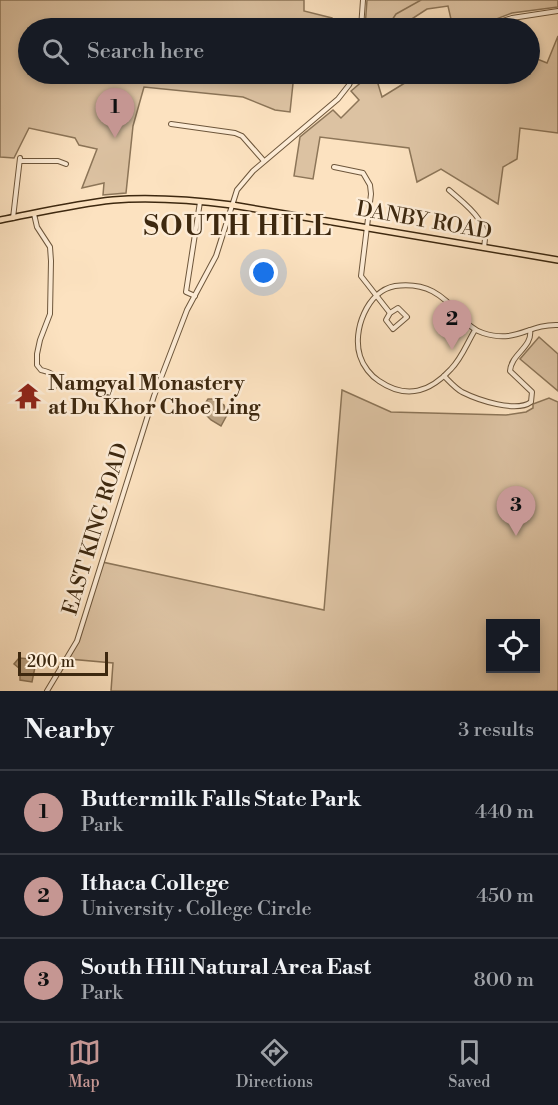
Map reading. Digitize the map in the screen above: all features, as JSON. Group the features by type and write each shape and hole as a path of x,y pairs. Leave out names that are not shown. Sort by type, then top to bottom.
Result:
{"main road":[{"name":"DANBY ROAD","path":"0,220 112,201 156,198 200,201 558,260"}],"street":[{"path":"362,18 363,0"},
{"path":"512,18 558,11"},
{"name":"EAST KING ROAD","path":"47,691 77,641 152,401 177,331 216,256 232,205 242,182 338,99 349,84"},
{"path":"171,124 235,133 242,136 264,161"},
{"path":"13,218 20,159 58,161 66,164"},
{"path":"334,167 363,173 367,179 371,194 361,276 390,313"},
{"path":"449,190 480,220 485,233 484,248"},
{"path":"195,296 186,292 200,201"},
{"path":"34,214 38,227 50,247 51,261 50,314 39,340 37,362 41,369 54,374 54,387"},
{"path":"475,330 460,356 444,376 427,388 408,393 395,390 370,374 360,356 358,341 360,325 375,295 393,287 424,287 435,291 475,330 483,333 510,337 543,325 558,325"},
{"path":"398,308 407,317 393,329 386,322 386,317 390,313 398,308"},
{"path":"444,376 464,392 512,407 528,405 531,402 532,392 510,371 513,360 529,342 530,330"}],"shaded area":[{"path":"0,0 304,0 304,11 332,18 18,18 18,84 293,84 290,112 275,110 243,97 144,87 133,126 126,193 103,195 104,183 82,188 97,149 79,145 75,138 29,128 14,158 0,157"},
{"path":"367,0 558,0 558,7 512,13 499,18 451,18 448,6 427,9 413,18 366,18"},
{"path":"558,36 558,133 520,128 517,159 503,167 498,204 441,169 417,182 409,148 320,137 313,179 294,176 300,137 333,110 341,118 359,100 351,91 359,84 378,84 382,97 403,84 540,84 540,60 547,63"},
{"path":"539,337 558,354 558,391 520,359"},
{"path":"342,390 391,412 506,415 526,412 533,408 533,404 549,398 558,402 558,691 111,691 113,663 69,659 78,640 102,562 324,610"},
{"path":"208,399 224,405 227,415 221,426 201,410"},
{"path":"19,658 36,662 32,682 20,680 20,669 14,664"}],"waterway":[{"path":"393,18 396,14 421,0"}],"place":[{"name":"Buttermilk Falls State Park","path":"115,138"},
{"name":"Ithaca College","path":"452,350"},
{"name":"Namgyal Monastery at Du Khor Choe Ling","path":"28,396"},
{"name":"South Hill Natural Area East","path":"516,536"}],"district":[{"name":"SOUTH HILL","path":"238,227"}]}
